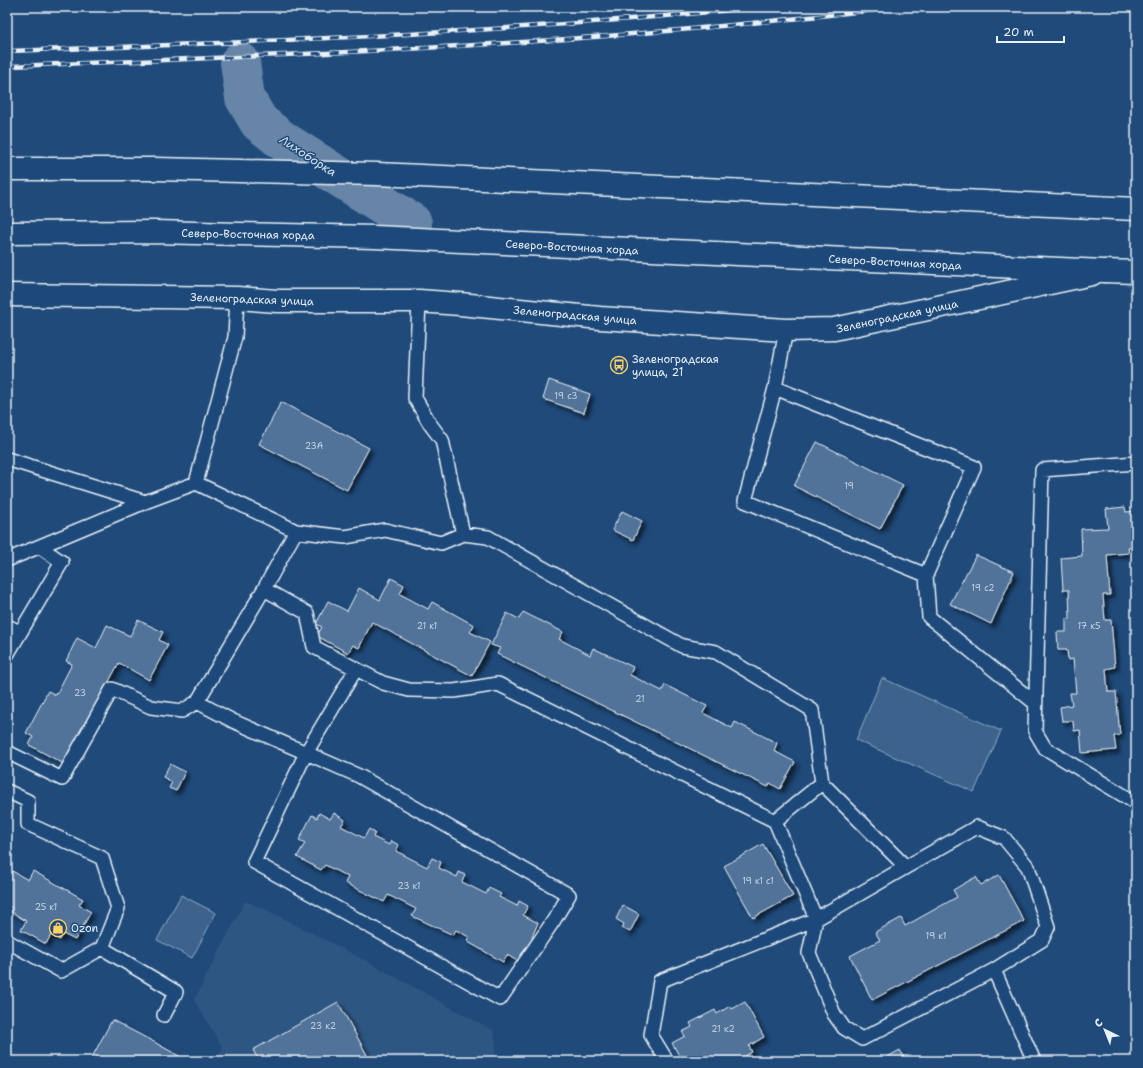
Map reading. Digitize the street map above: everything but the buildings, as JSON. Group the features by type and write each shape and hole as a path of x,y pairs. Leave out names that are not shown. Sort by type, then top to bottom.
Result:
{"main road":[{"path":"7,169 154,169 384,174 1136,209"},
{"name":"Северо-Восточная хорда","path":"7,233 154,232 382,238 1136,272"},
{"name":"Зеленоградская улица","path":"7,295 237,298 277,301 419,301 600,318 786,330 834,329 1136,264"}],"lane":[{"path":"196,483 236,337 237,298"},
{"path":"419,301 415,398 430,424 442,440 464,534"},
{"path":"786,330 775,388 745,501 926,575"},
{"path":"775,388 974,467 926,575 929,617 1035,703"},
{"path":"7,459 145,502"},
{"path":"1136,463 1042,470 1035,703 1035,731 1045,748 1136,803"},
{"path":"7,560 145,502 196,483 296,531 345,537 385,530 441,543 464,534 488,537 682,646 716,652 812,710 822,783 906,867"},
{"path":"7,752 62,779 112,689 151,707 182,712 197,702 264,589 296,531"},
{"path":"7,654 62,562 40,547"},
{"path":"264,589 307,613 314,647 383,683 409,690 454,691 498,684 775,821 816,919 810,954 834,1014 844,1028 862,1039 994,970 1042,940 1048,927 1028,867 1004,838 977,827 816,919 660,981 651,1035 667,1061"},
{"path":"7,626 20,632"},
{"path":"197,702 233,721 306,753 359,776 569,895 554,920 500,999 254,862 306,753 356,669"},
{"path":"775,821 822,783"},
{"path":"7,791 28,801 28,824 102,858 118,908 102,948 61,971 7,942"},
{"path":"102,948 176,992 164,1015"},
{"path":"994,970 1034,1061"}],"shaded area":[{"path":"882,678 1001,731 974,792 856,740"},
{"path":"181,895 216,913 192,958 157,940"},
{"path":"245,901 265,909 359,957 494,1031 496,1044 494,1061 216,1061 223,1048 194,1000"}],"waterway":[{"name":"Лихоборка","path":"240,62 245,98 259,122 283,141 412,223"}],"railway":[{"path":"7,51 290,40 478,30 572,24 760,7"},
{"path":"7,66 320,53 554,40 699,28 901,7"}],"place":[{"name":"Зеленоградская улица, 21","path":"619,365"},
{"name":"Ozon","path":"58,928"}]}
